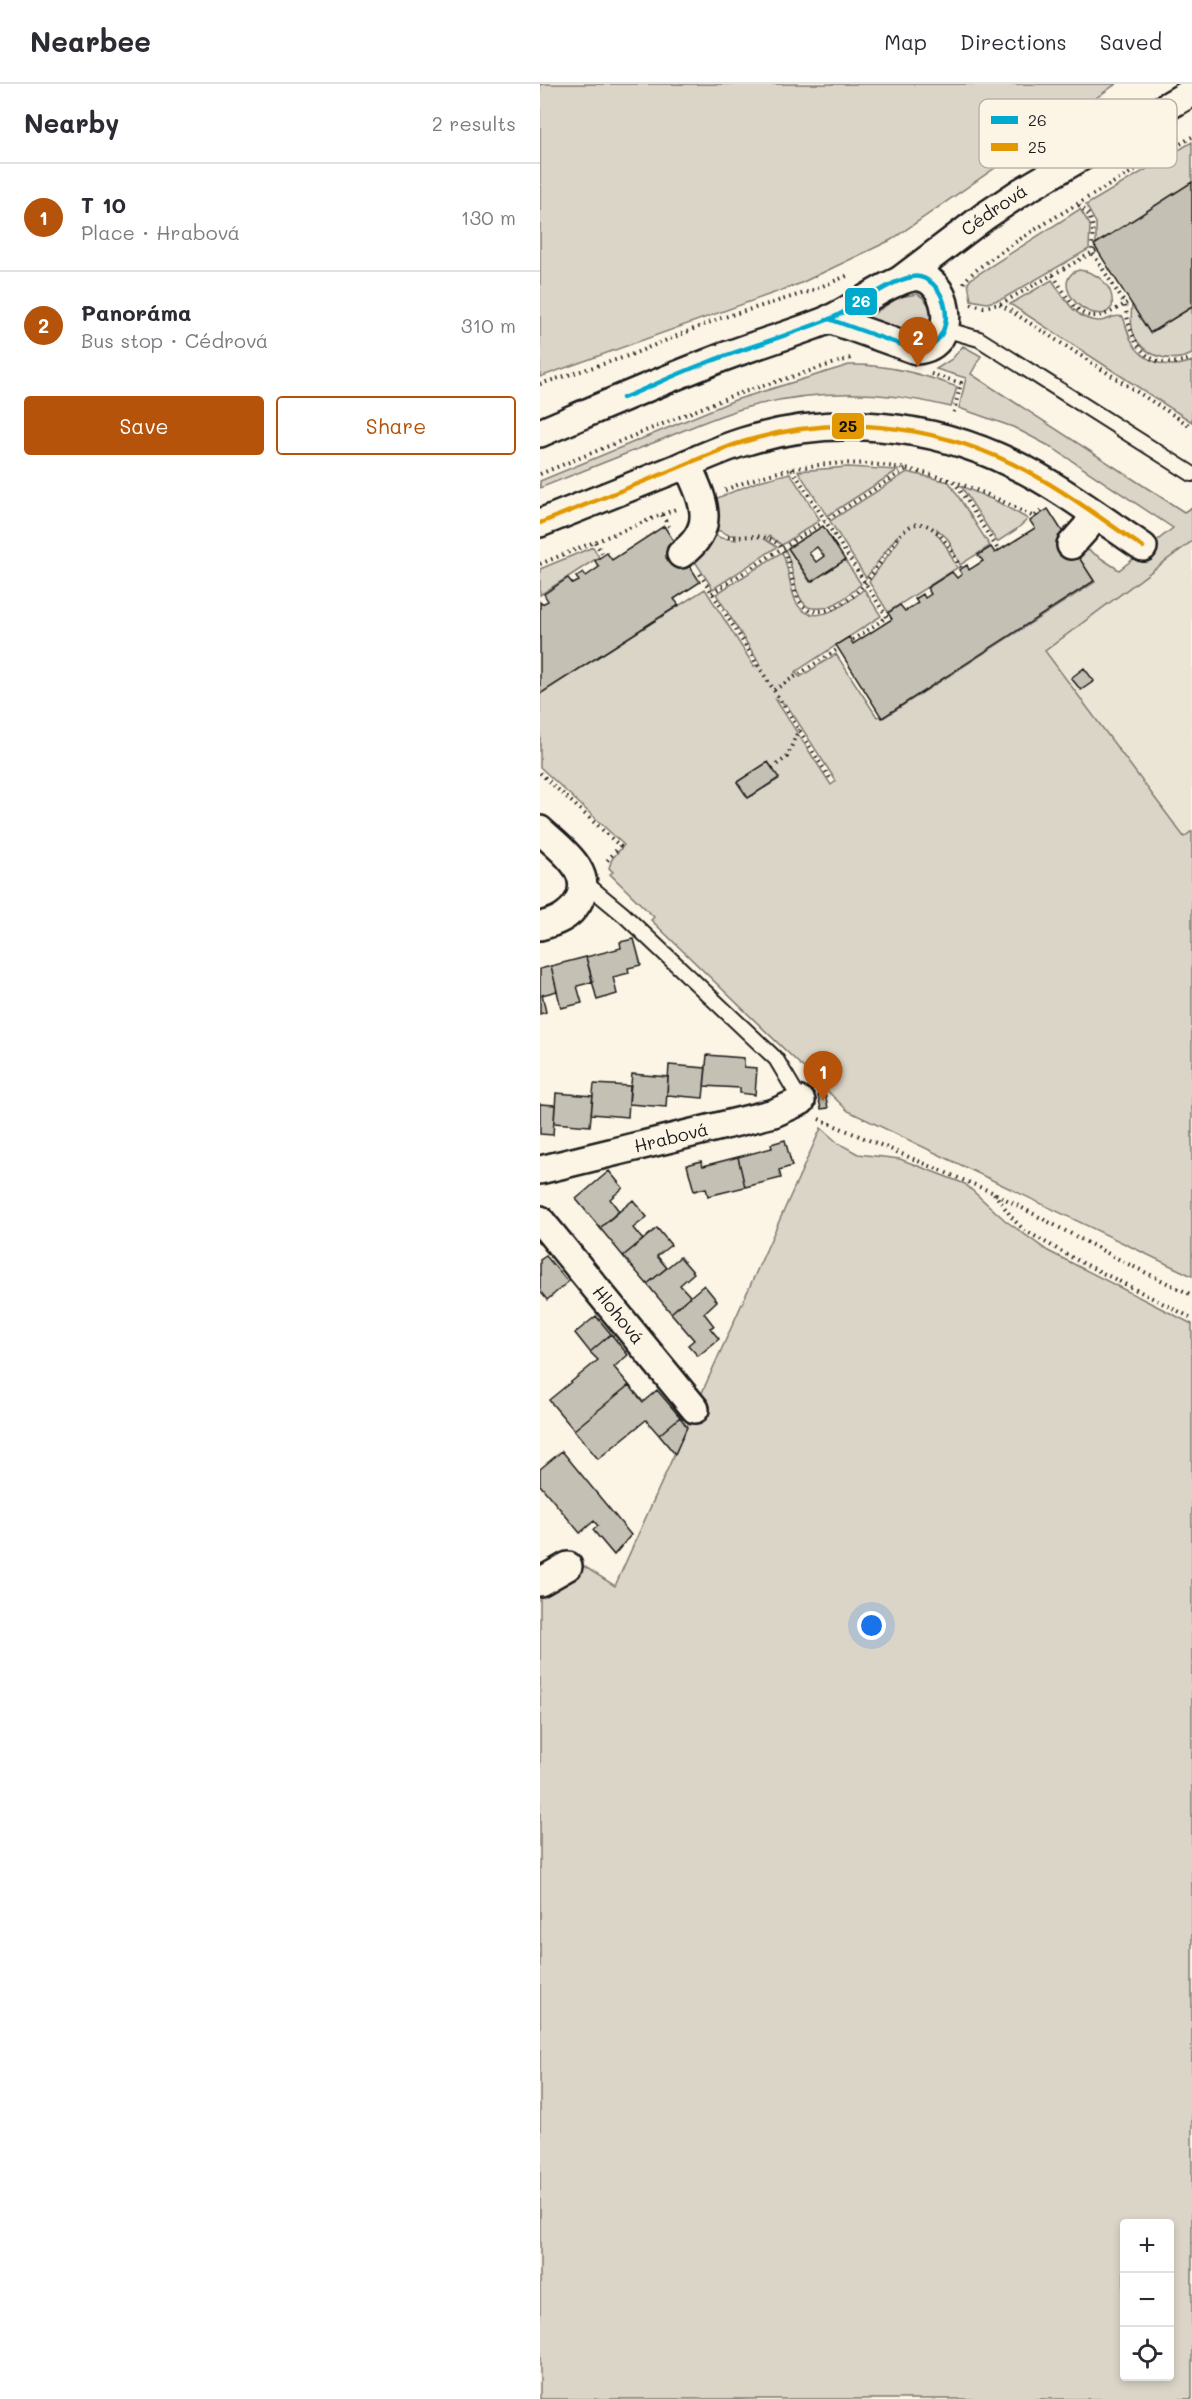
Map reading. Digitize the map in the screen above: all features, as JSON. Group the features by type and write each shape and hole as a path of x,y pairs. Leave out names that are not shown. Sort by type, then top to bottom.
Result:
{"street":[{"name":"Cédrová","path":"1177,101 1192,92"},
{"name":"Cédrová","path":"895,284 985,216 1062,168"},
{"name":"Cédrová","path":"540,432 708,362 829,320 895,284 913,277 924,278 930,282 943,300 946,318 954,332"},
{"path":"829,320 916,350 926,350 954,332"},
{"path":"540,524 742,442 808,428 867,426 920,432 955,441 1016,465 1057,489 1143,547"},
{"path":"683,552 697,538 705,515 702,499 687,464"},
{"path":"1071,545 1087,527 1094,514"},
{"path":"540,830 573,860 580,871 594,875 573,910 563,918 540,926"},
{"name":"Hrabová","path":"540,1170 774,1113 801,1101"},
{"name":"Hlohová","path":"540,1220 696,1409"},
{"path":"540,1582 568,1566"}],"lane":[{"path":"954,332 979,339 1192,474"},
{"path":"594,875 624,915 776,1059 801,1101"}],"path":[{"path":"1177,146 1192,137"},
{"path":"964,291 965,280 971,273 1140,168"},
{"path":"1079,204 1089,214 1093,226 1094,251 1128,303 1130,331 1135,341 1151,357 1171,364 1192,358"},
{"path":"954,332 968,319 966,301 984,307 1000,304 1094,251"},
{"path":"540,384 628,356 718,319 808,292 850,274"},
{"path":"1053,275 1072,305 1086,315 1107,316 1128,303"},
{"path":"1000,304 1192,427"},
{"path":"540,474 730,396 848,357 860,360"},
{"path":"924,371 932,366"},
{"path":"939,376 961,383 955,407"},
{"path":"540,564 746,480 792,469 848,463 882,464 907,468 978,489 1034,517 1045,508 1057,489"},
{"path":"712,593 907,468"},
{"path":"792,469 887,617 850,641"},
{"path":"953,480 999,551"},
{"path":"662,515 683,552 712,593 831,780"},
{"path":"736,538 751,536 767,538 782,548 790,567 799,602 810,611 828,610 846,601 865,583 898,538 911,526 918,524 931,527 937,532 947,543 961,569"},
{"path":"595,542 604,556"},
{"path":"774,690 838,649"},
{"path":"772,768 787,757 799,729"},
{"path":"540,773 620,846 594,875"},
{"path":"801,1101 823,1122 993,1192 1126,1263 1192,1295"},
{"path":"993,1192 1012,1219 1024,1230 1071,1257 1192,1318"}],"shaded area":[{"path":"540,84 1116,84 1094,99 979,99 979,168 995,168 891,240 799,284 540,377"},
{"path":"1192,142 1192,182 1096,244 1096,223 1086,205 1148,168 1177,168 1177,151"},
{"path":"1080,209 1090,225 1089,249 1002,299 987,303 971,300 968,283 972,278"},
{"path":"1079,270 1099,277 1108,287 1112,307 1106,313 1096,314 1087,310 1078,305 1072,297 1067,282 1071,275"},
{"path":"1052,280 1071,307 1084,317 1100,321 1123,317 1136,348 1149,359 1174,365 1192,361 1192,422 1010,304"},
{"path":"918,294 930,309 930,320 922,330 916,333 867,327 865,320 867,318 899,297"},
{"path":"1132,304 1150,333 1192,307 1192,354 1164,358 1148,351 1135,337 1132,328"},
{"path":"963,346 981,356 971,374 1184,512 1192,507 1192,541 1045,651 1184,837 1192,831 1192,1276 848,1111 651,920 654,917 610,874 613,872 609,868 612,859 624,845 540,767 540,694 705,589 754,666 760,664 716,594 782,552 796,602 803,610 811,614 830,612 864,589 881,616 795,672 800,677 836,654 877,717 883,718 1095,582 1077,555 1084,550 1090,551 1119,570 1173,528 1051,447 1013,427 959,408 966,378 936,369 952,359","holes":["776,700 787,705 836,781 831,785","768,762 779,779 748,798 737,782"]},
{"path":"849,365 877,366 904,371 957,387 951,407 900,397 850,394 773,401 716,417 540,488 540,481 735,400"},
{"path":"848,467 898,470 827,516 798,471"},
{"path":"907,472 949,482 990,546 960,565 948,539 937,529 937,534 957,568 888,612 869,582 899,540 897,536 866,578 830,521"},
{"path":"790,473 820,520 782,545 769,536 766,540 777,547 713,589 694,560 702,553 713,534 721,538 736,540 736,535 729,535 715,529 715,499 759,481"},
{"path":"961,486 996,501 1028,519 997,542"},
{"path":"1192,541 1192,831 1184,837 1045,651"},
{"path":"593,547 599,557 540,595 540,569"},
{"path":"788,548 810,582 845,560 861,584 837,603 823,608 808,607 796,588 791,564 785,550"},
{"path":"821,1128 838,1143 858,1154 900,1159 965,1184 1006,1221 1048,1251 1192,1324 1192,2399 540,2399 540,1591 582,1565 615,1586"}],"building":[{"path":"1192,182 1192,307 1150,333 1094,245"},
{"path":"1048,509 1094,581 882,718 836,645 849,637 853,644 892,619 888,613 900,605 905,611 918,603 915,599 923,594 925,598 931,594 927,588 952,572 957,578 962,574 959,570 967,565 969,570 983,561 978,555 991,547 995,553 1035,528 1030,521"},
{"path":"664,526 700,582 674,599 679,605 540,694 540,602 542,604 548,601 544,594 568,578 573,584 579,581 576,577 583,572 586,576 599,567 595,561 607,553 612,560"},
{"path":"823,526 845,560 811,582 788,548","holes":["817,547 824,556 816,562 809,553"]},
{"path":"1084,668 1094,681 1081,690 1071,678"},
{"path":"768,762 779,778 748,798 737,782"},
{"path":"634,939 641,965 628,968 629,973 613,977 617,994 597,1000 586,957 621,948 620,942"},
{"path":"586,957 593,982 577,986 582,1003 561,1008 551,966"},
{"path":"551,966 557,991 542,995 546,1012 540,1014 540,969"},
{"path":"707,1055 744,1058 744,1067 757,1068 755,1095 740,1093 740,1088 704,1086"},
{"path":"669,1065 706,1068 703,1098 667,1095"},
{"path":"632,1074 668,1077 666,1107 629,1104"},
{"path":"594,1084 630,1086 628,1117 591,1114"},
{"path":"556,1093 593,1096 590,1126 554,1123"},
{"path":"825,1093 828,1108 821,1109 818,1095"},
{"path":"540,1104 555,1105 553,1135 540,1134"},
{"path":"785,1140 792,1166 779,1170 781,1178 745,1187 738,1157 772,1148 771,1144"},
{"path":"738,1157 745,1187 708,1196 706,1188 694,1191 687,1165 701,1161 703,1166"},
{"path":"609,1171 623,1188 610,1199 619,1211 600,1228 576,1199"},
{"path":"633,1200 647,1217 633,1228 643,1240 623,1256 600,1228"},
{"path":"657,1228 671,1245 657,1256 667,1268 647,1284 623,1256"},
{"path":"546,1256 568,1282 547,1300 540,1291 540,1260"},
{"path":"680,1257 694,1273 680,1285 690,1296 671,1313 647,1284"},
{"path":"704,1285 717,1301 704,1313 714,1326 710,1328 719,1339 698,1356 688,1345 694,1340 671,1313"},
{"path":"596,1316 611,1334 590,1352 575,1333"},
{"path":"611,1334 628,1355 614,1367 629,1385 574,1430 549,1400 598,1360 590,1352"},
{"path":"629,1385 643,1402 657,1390 680,1417 659,1435 646,1420 598,1459 574,1430"},
{"path":"680,1417 687,1427 675,1454 659,1435"},
{"path":"562,1451 631,1535 614,1555 593,1530 598,1526 594,1521 580,1533 540,1485 540,1469"}],"transit line":[{"name":"26","path":"623,398 700,365 827,320 891,284 912,277 923,278 933,284 940,293 946,313 942,333 936,341 916,350 829,319"},
{"name":"25","path":"540,523 743,442 777,433 811,428 880,427 948,439 1013,464 1063,493 1143,547"}],"place":[{"name":"Panoráma","path":"918,367"},
{"name":"T 10","path":"823,1101"}]}
